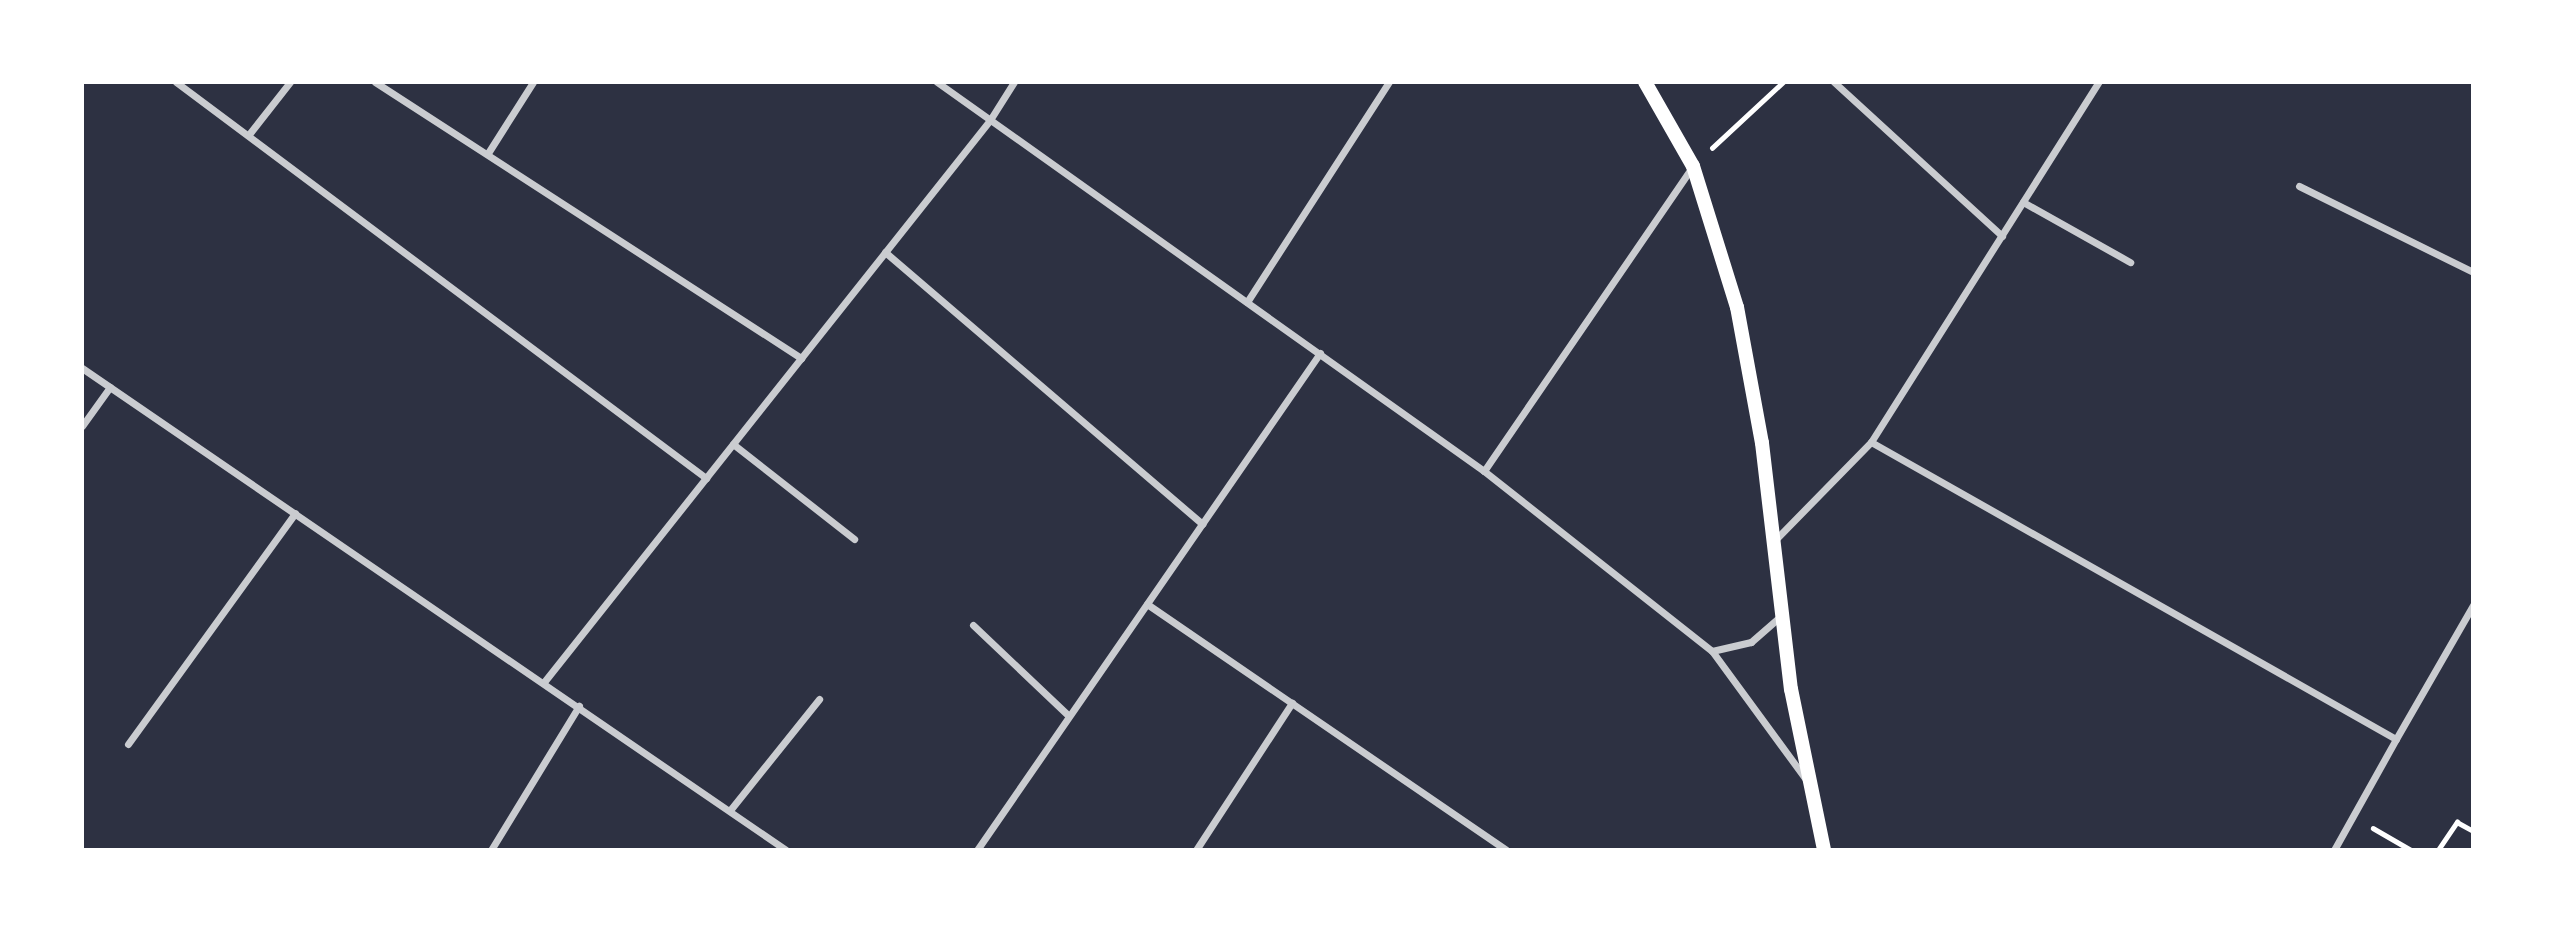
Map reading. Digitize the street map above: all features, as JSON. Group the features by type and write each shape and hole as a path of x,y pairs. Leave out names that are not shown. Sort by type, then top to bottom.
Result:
{"main road":[{"path":"1645,82 1693,166 1737,307 1762,443 1782,615 1824,850"}],"street":[{"path":"176,82 250,133 706,478"},
{"path":"250,133 290,82"},
{"path":"375,82 801,358"},
{"path":"488,153 533,82"},
{"path":"937,82 1485,471 1712,651 1811,788"},
{"path":"544,682 990,120 1014,82"},
{"path":"1247,302 1389,82"},
{"path":"1835,82 2002,236"},
{"path":"1772,543 1871,442 2099,82"},
{"path":"1485,471 1693,166"},
{"path":"2299,186 2473,272"},
{"path":"2023,202 2130,262"},
{"path":"885,252 1202,524"},
{"path":"977,850 1320,353"},
{"path":"82,368 731,808 786,850"},
{"path":"82,426 110,387"},
{"path":"1871,442 2396,739"},
{"path":"733,444 854,539"},
{"path":"128,744 295,513"},
{"path":"1147,604 1506,850"},
{"path":"2334,850 2473,605"},
{"path":"1712,651 1751,642 1782,615"},
{"path":"973,625 1069,716"},
{"path":"731,808 819,699"},
{"path":"1196,850 1292,703"},
{"path":"491,850 579,706"}],"path":[{"path":"1693,166 1783,82"},
{"path":"2353,816 2411,850"},
{"path":"2438,850 2457,822 2473,831"}]}
